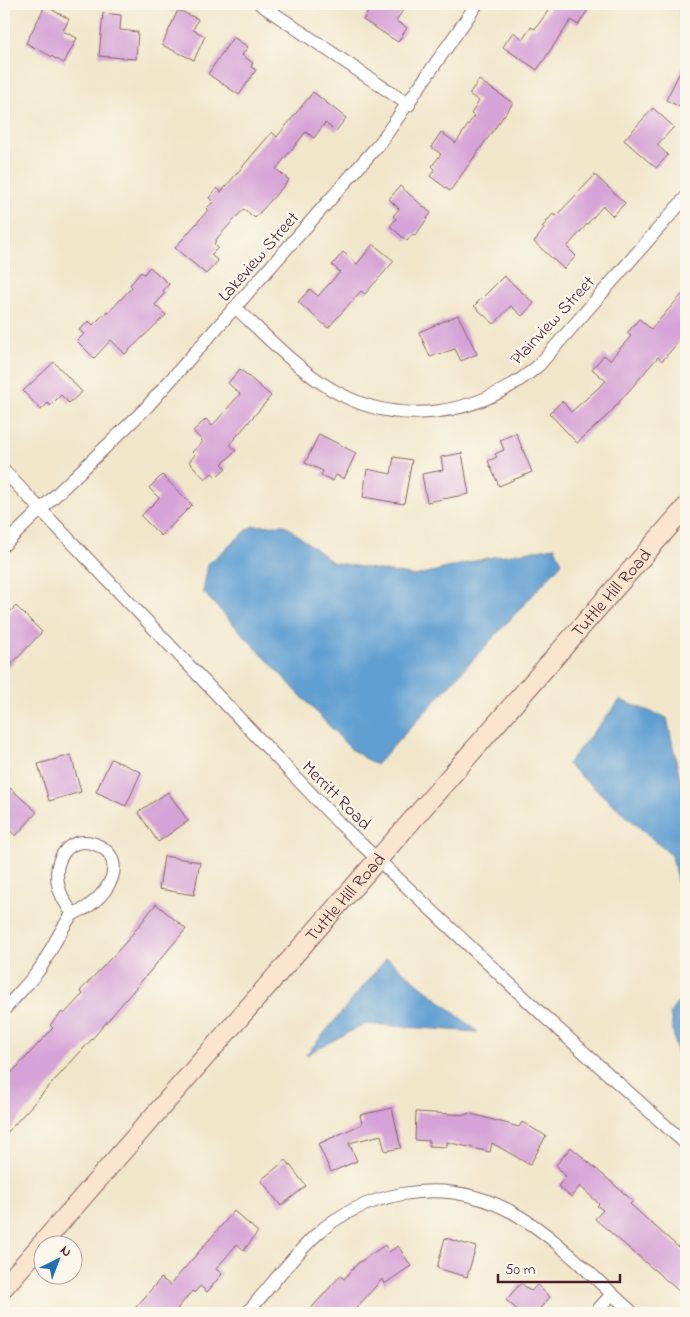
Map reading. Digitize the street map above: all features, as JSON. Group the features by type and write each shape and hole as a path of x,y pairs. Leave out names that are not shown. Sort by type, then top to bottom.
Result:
{"main road":[{"name":"Tuttle Hill Road","path":"4,1287 686,507"}],"street":[{"path":"260,4 409,105"},
{"name":"Lakeview Street","path":"4,545 145,409 380,143 409,105 478,4"},
{"name":"Plainview Street","path":"235,307 313,376 346,397 378,408 410,413 459,408 502,392 522,379 538,364 686,197"},
{"name":"Merritt Road","path":"4,471 266,748 377,859 547,1019 686,1144"},
{"path":"4,1010 39,970 73,914 94,902 108,886 113,876 114,865 109,854 98,845 88,842 77,842 68,847 60,860 57,883 61,895 73,914"},
{"path":"247,1313 318,1234 337,1220 363,1205 387,1197 418,1191 437,1191 474,1196 493,1202 522,1217 633,1313"},
{"path":"595,1313 612,1294"}],"water":[{"path":"285,525 332,562 415,576 487,558 555,547 562,563 376,765 352,750 203,592 208,564 252,526"},
{"path":"620,700 667,718 686,807 686,924 672,856 567,764"},
{"path":"387,958 478,1032 364,1024 306,1055"},
{"path":"686,991 686,1067 678,1061 670,1013"}],"building":[{"path":"373,4 407,4 396,21 407,28 398,42 363,20"},
{"path":"553,4 592,4 578,25 571,20 537,70 503,47 513,32 523,39 531,27 535,29"},
{"path":"45,6 69,19 63,31 77,38 64,63 26,43"},
{"path":"178,10 198,19 193,30 205,36 194,60 162,45"},
{"path":"103,13 121,15 120,30 138,32 136,59 99,56"},
{"path":"233,37 248,47 242,55 253,63 251,67 256,70 239,95 208,74"},
{"path":"686,60 686,110 666,100"},
{"path":"479,80 513,103 450,191 430,176 435,169 432,166 441,154 431,147 441,132 456,143 474,116 471,114 479,101 469,94"},
{"path":"313,92 346,118 336,131 325,123 314,138 306,132 276,169 289,180 255,218 244,209 218,237 214,244 218,248 211,255 218,261 206,274 175,248 208,210 206,209 213,202 209,198 217,188 221,192 272,132 277,137"},
{"path":"653,108 674,127 657,145 668,155 656,168 624,140"},
{"path":"595,175 625,203 613,216 603,206 567,247 576,256 564,269 534,242 544,229 542,227 553,214 556,216"},
{"path":"400,186 431,213 415,236 413,234 407,241 390,226 396,219 393,216 399,209 389,199"},
{"path":"373,244 394,261 365,294 361,291 328,328 298,302 310,289 318,296 340,272 332,265 343,252 357,264"},
{"path":"150,267 169,284 163,291 165,293 155,305 166,315 125,354 111,340 94,358 77,341 84,334 79,330 89,321 93,325 107,311 108,313 132,287 130,285 141,272 144,274"},
{"path":"504,276 534,303 522,316 511,306 494,324 474,306"},
{"path":"686,290 686,333 662,361 658,357 609,414 577,443 549,413 562,401 571,412 606,381 592,369 604,355 610,360 631,336 627,333 639,319 651,329"},
{"path":"458,315 477,354 461,361 455,349 430,357 419,332"},
{"path":"54,362 82,392 69,403 61,395 50,406 48,403 41,410 23,391"},
{"path":"240,369 271,396 230,444 236,451 222,464 226,468 216,477 212,473 205,479 189,462 195,455 192,452 203,442 193,431 206,419 212,426 240,394 228,383"},
{"path":"516,433 532,472 499,486 488,461 497,457 495,454 504,450 500,440"},
{"path":"319,434 356,453 344,479 336,475 333,481 321,475 323,471 305,463"},
{"path":"462,453 469,494 427,502 422,474 443,470 441,457"},
{"path":"394,457 412,460 404,504 363,497 367,469 391,474"},
{"path":"162,475 192,505 161,536 141,516 159,498 149,488"},
{"path":"16,606 42,632 4,672 4,618"},
{"path":"71,755 81,792 49,801 38,764"},
{"path":"111,759 141,772 126,806 96,792"},
{"path":"10,788 37,812 16,836 4,825 4,795"},
{"path":"168,792 188,821 158,842 138,812"},
{"path":"164,856 200,862 194,895 159,889"},
{"path":"156,904 186,929 92,1039 4,1136 4,1081 53,1028 50,1025 62,1012 64,1014 83,994 80,991 126,942"},
{"path":"392,1108 401,1148 385,1151 381,1135 349,1143 357,1161 331,1172 318,1144 362,1124 360,1115"},
{"path":"416,1112 467,1115 468,1113 519,1127 522,1122 546,1136 530,1165 492,1143 490,1152 447,1142 447,1147 429,1146 429,1141 415,1140"},
{"path":"571,1147 633,1201 630,1204 686,1254 686,1285 680,1292 595,1219 603,1210 597,1206 599,1204 580,1186 571,1197 558,1186 566,1177 556,1165"},
{"path":"286,1160 306,1186 281,1206 261,1180"},
{"path":"234,1211 258,1232 244,1250 237,1244 216,1269 222,1274 207,1292 200,1286 194,1293 192,1291 174,1313 131,1313 161,1278 170,1285"},
{"path":"445,1238 476,1247 467,1277 437,1268"},
{"path":"385,1245 389,1252 398,1246 411,1266 384,1284 382,1279 352,1313 307,1313 340,1276 344,1279 358,1263"},
{"path":"521,1283 531,1291 537,1285 550,1297 536,1313 521,1313 506,1300"}]}
